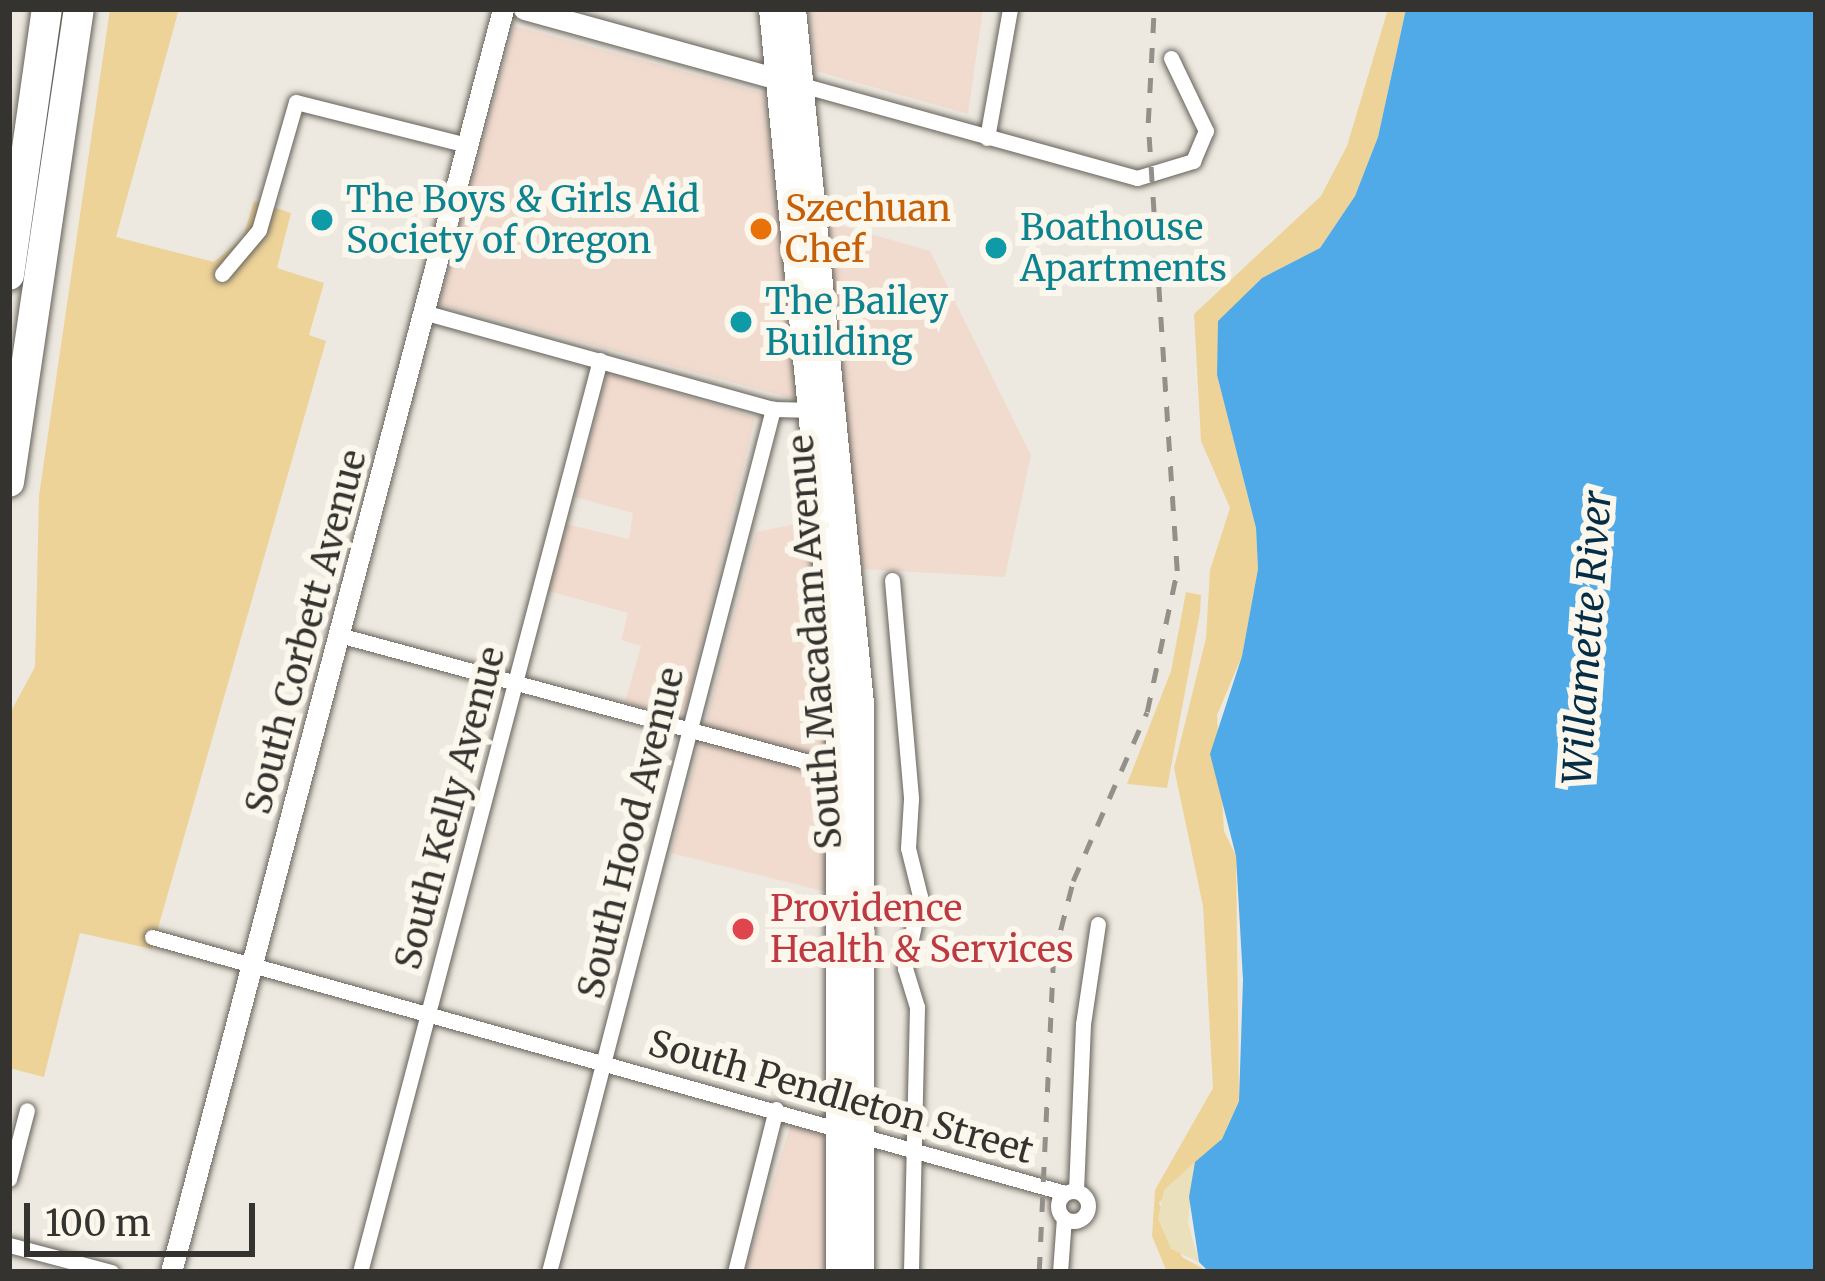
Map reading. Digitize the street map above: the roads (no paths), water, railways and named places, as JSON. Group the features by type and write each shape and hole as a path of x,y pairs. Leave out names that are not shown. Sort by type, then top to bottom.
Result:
{"highway":[{"path":"9,275 47,9"},
{"path":"9,482 79,9"}],"main road":[{"name":"South Macadam Avenue","path":"771,9 786,81 854,772 850,1128 838,1272"},
{"name":"South Macadam Avenue","path":"786,81 794,9"},
{"name":"South Macadam Avenue","path":"850,1128 862,1272"}],"street":[{"name":"South Corbett Avenue","path":"171,1272 503,9"},
{"path":"524,9 1076,165 1137,178 1193,160 1206,131 1171,58"},
{"path":"987,138 1010,9"},
{"path":"222,274 259,230 296,102 466,145"},
{"path":"423,311 773,409 821,409"},
{"name":"South Kelly Avenue","path":"360,1272 600,360"},
{"name":"South Hood Avenue","path":"549,1272 773,409"},
{"path":"892,580 911,799 908,848 917,882 905,968 917,1007 911,1272"},
{"path":"339,635 854,772"},
{"path":"1070,1192 1083,1024 1098,924"},
{"name":"South Pendleton Street","path":"152,937 1070,1192 1088,1210 1077,1221 1064,1218 1058,1206 1070,1192"},
{"path":"735,1272 776,1108"},
{"path":"9,1179 27,1110"},
{"path":"1060,1272 1064,1218"},
{"path":"9,1245 111,1272"}],"water":[{"name":"Willamette River","path":"1406,9 1816,9 1816,1272 1209,1272 1199,1262 1189,1197 1195,1162 1222,1139 1239,1101 1243,980 1236,856 1210,754 1242,656 1258,569 1256,528 1217,375 1218,321 1262,278 1320,248 1355,196 1378,137"}],"railway":[{"path":"1039,1272 1053,959 1073,881 1147,712 1177,571 1148,123 1154,9"}],"place":[{"name":"The Boys & Girls Aid Society of Oregon","path":"322,220"},
{"name":"Szechuan Chef","path":"761,229"},
{"name":"Boathouse Apartments","path":"996,248"},
{"name":"The Bailey Building","path":"741,322"},
{"name":"Providence Health & Services","path":"743,929"}]}
